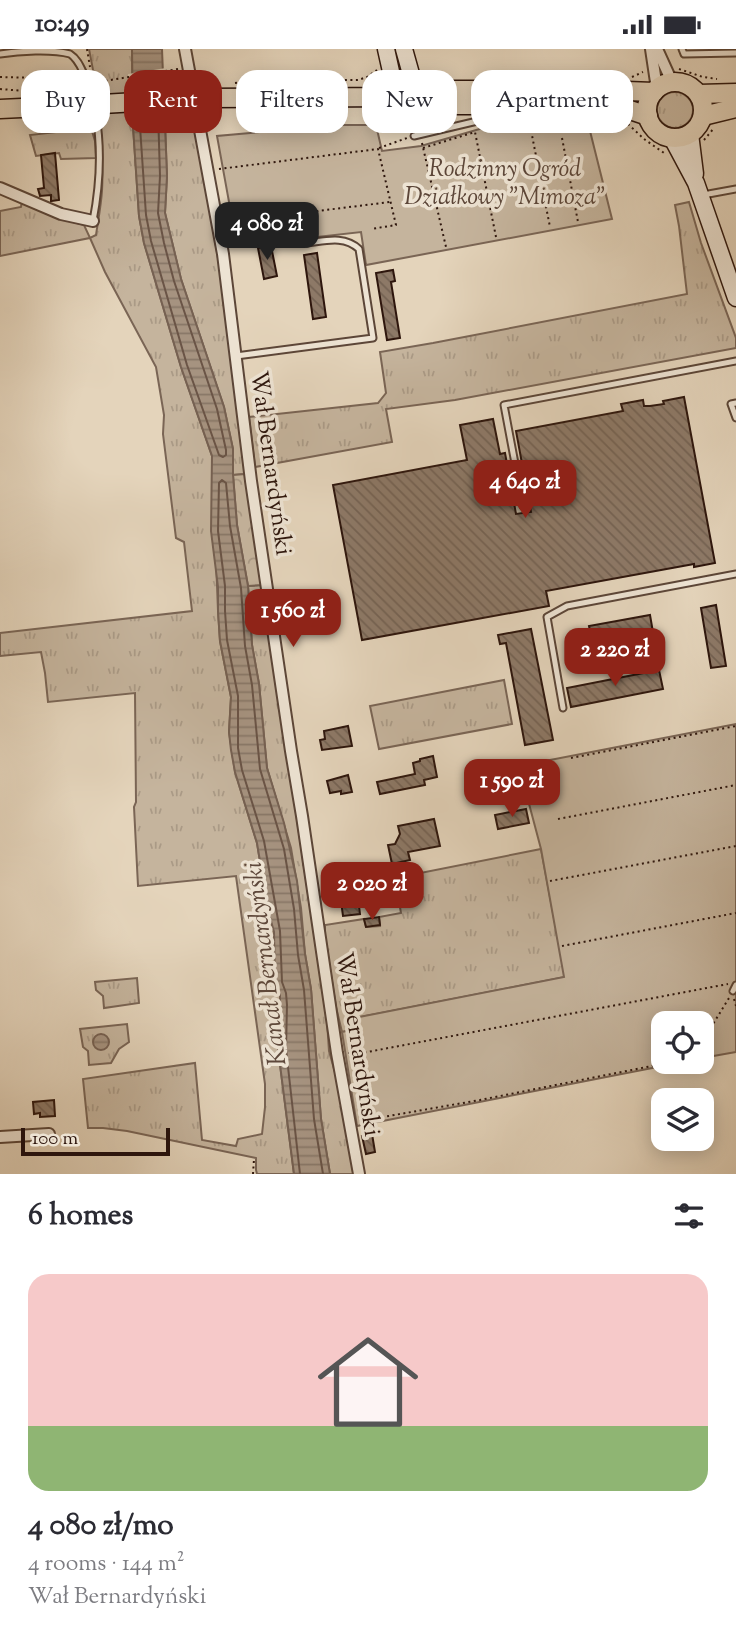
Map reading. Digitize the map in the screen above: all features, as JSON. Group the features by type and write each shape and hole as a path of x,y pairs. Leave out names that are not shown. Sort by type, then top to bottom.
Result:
{"main road":[{"path":"457,90 661,88 678,82 690,86 699,94 709,121"},
{"path":"661,88 648,103 648,116 656,131 672,138 684,137 687,147"},
{"path":"699,94 736,93"},
{"path":"0,109 205,98 362,97"},
{"path":"687,147 698,126 736,108"},
{"path":"633,112 648,116"}],"street":[{"name":"Wał Bernardyński","path":"185,49 218,223 251,481 337,1053 359,1174"},
{"path":"386,49 391,70"},
{"path":"404,49 410,70"},
{"path":"651,49 661,88"},
{"path":"657,49 661,88"},
{"path":"687,147 698,189 736,298"},
{"path":"0,188 61,214 93,221"},
{"path":"0,1137 49,1133"}],"lane":[{"path":"0,54 37,49 63,51 79,63 82,70"},
{"path":"682,49 684,54 736,53"},
{"path":"417,135 471,122"},
{"path":"93,221 98,191 98,133"},
{"path":"698,189 736,188"},
{"path":"236,356 373,338 359,249 343,240 307,243"},
{"path":"523,506 504,405 736,361"},
{"path":"736,403 731,404 736,418"},
{"path":"563,708 547,617 567,606 736,574"}],"path":[{"path":"87,49 91,70"},
{"path":"110,80 177,69"},
{"path":"0,77 21,78"},
{"path":"225,86 253,81 362,79"},
{"path":"633,128 670,157 687,147 696,151 709,121"},
{"path":"423,148 475,132 496,237"},
{"path":"531,133 550,227"},
{"path":"208,171 378,149 417,135 423,148 446,247"},
{"path":"562,138 578,222"},
{"path":"371,229 396,225 378,149"},
{"path":"539,173 568,166"},
{"path":"218,223 391,202"},
{"path":"572,758 736,726"},
{"path":"558,818 736,785"},
{"path":"550,881 736,846"},
{"path":"562,946 736,913"},
{"path":"337,1053 362,1053 735,986"},
{"path":"714,1022 735,986"},
{"path":"350,1122 480,1100 651,1066"},
{"path":"253,1174 254,1159"}],"green space":[{"path":"89,49 132,49 132,70 124,70 124,133 133,133 139,216 144,243 181,367 212,456 220,641 231,697 229,732 235,772 257,843 274,932 275,984 280,995 278,1049 294,1174 257,1174 256,1158 127,1131 88,1128 83,1079 195,1063 202,1140 236,1146 238,1139 262,1134 265,1084 236,876 138,886 134,807 135,693 48,702 41,652 0,656 0,633 192,611 184,542 176,538 163,434 164,415 156,367 105,272 90,238 96,235 102,197 100,133 110,133 110,70 93,70"},
{"path":"675,92 688,97 693,110 688,123 675,128 662,123 657,110 662,97"},
{"name":"Rodzinny Ogród Działkowy \"Mimoza\"","path":"348,125 362,125 362,133 378,133 382,151 421,146 471,132 590,133 612,219 366,265 361,232 237,246 217,136 249,133 348,133"},
{"path":"93,133 96,158 61,159 59,153 36,156 30,135"},
{"path":"165,133 197,133 220,270 245,474 233,475 233,449 224,407 181,279 165,213"},
{"path":"22,201 59,218 84,225 90,238 0,256 0,211 21,207"},
{"path":"689,202 736,338 736,348 455,400 386,409 392,442 255,467 249,417 378,403 386,393 380,352 687,294 675,205"},
{"path":"245,474 262,585 248,586 237,525 233,475"},
{"path":"262,585 327,1021 329,1051 354,1174 330,1174 321,1119 311,989 301,908 291,848 267,768 259,684 252,645 248,586"},
{"path":"504,680 512,724 379,749 370,706"},
{"path":"736,724 736,1052 714,1056 714,1011 651,1011 651,1068 357,1126 342,1032 351,1030 349,1019 564,977 541,849 519,766"},
{"path":"541,849 565,977 350,1019 352,1030 342,1032 325,925 364,919 366,927 380,926 379,917 401,913 395,878"},
{"path":"137,978 139,1003 104,1008 103,996 96,990 95,982"},
{"path":"127,1024 129,1042 119,1049 111,1063 89,1065 88,1051 83,1047 80,1029"}],"water":[{"path":"132,49 162,49 163,70 132,70"},
{"path":"133,133 165,133 165,213 181,279 224,407 233,449 237,525 248,586 252,645 259,684 267,768 284,823 297,881 311,989 321,1119 330,1174 294,1174 278,1049 280,995 275,984 274,932 257,843 231,750 231,697 220,641 218,587 211,531 212,456 181,367 144,243 139,216"},
{"path":"98,1034 104,1034 109,1042 107,1048 98,1050 93,1045 93,1039"}],"building":[{"path":"55,153 59,200 51,201 51,195 40,196 38,189 44,188 41,155"},
{"path":"271,246 277,276 264,279 258,248"},
{"path":"317,253 326,317 313,319 304,255"},
{"path":"393,270 395,281 391,282 400,338 387,340 376,273"},
{"path":"684,397 715,563 694,567 694,564 546,591 549,606 362,640 333,485 467,460 460,425 493,419 500,454 505,453 516,514 531,512 516,431 623,411 621,404 643,400 644,406 650,406"},
{"path":"716,605 726,666 711,668 701,608"},
{"path":"650,615 655,644 595,655 589,626"},
{"path":"531,629 553,740 525,745 506,643 500,644 498,635"},
{"path":"659,670 663,689 571,707 567,688"},
{"path":"348,726 352,746 322,750 320,740 325,739 324,731"},
{"path":"433,756 437,777 424,780 425,785 380,794 377,782 415,774 413,763"},
{"path":"348,775 352,792 330,793 327,781"},
{"path":"526,809 529,823 498,829 495,815"},
{"path":"434,819 440,846 408,852 410,860 392,864 388,845 395,844 400,834 398,826"},
{"path":"386,868 389,879 382,881 383,888 359,893 356,878 375,874 374,871"},
{"path":"358,898 360,914 343,916 341,901"},
{"path":"379,917 380,925 366,927 364,919"},
{"path":"54,1100 55,1116 40,1117 40,1113 34,1114 33,1102"},
{"path":"372,1134 375,1152 366,1154 362,1136"}],"water label":[{"name":"Kanał Bernardyński","path":"264,964"}]}
